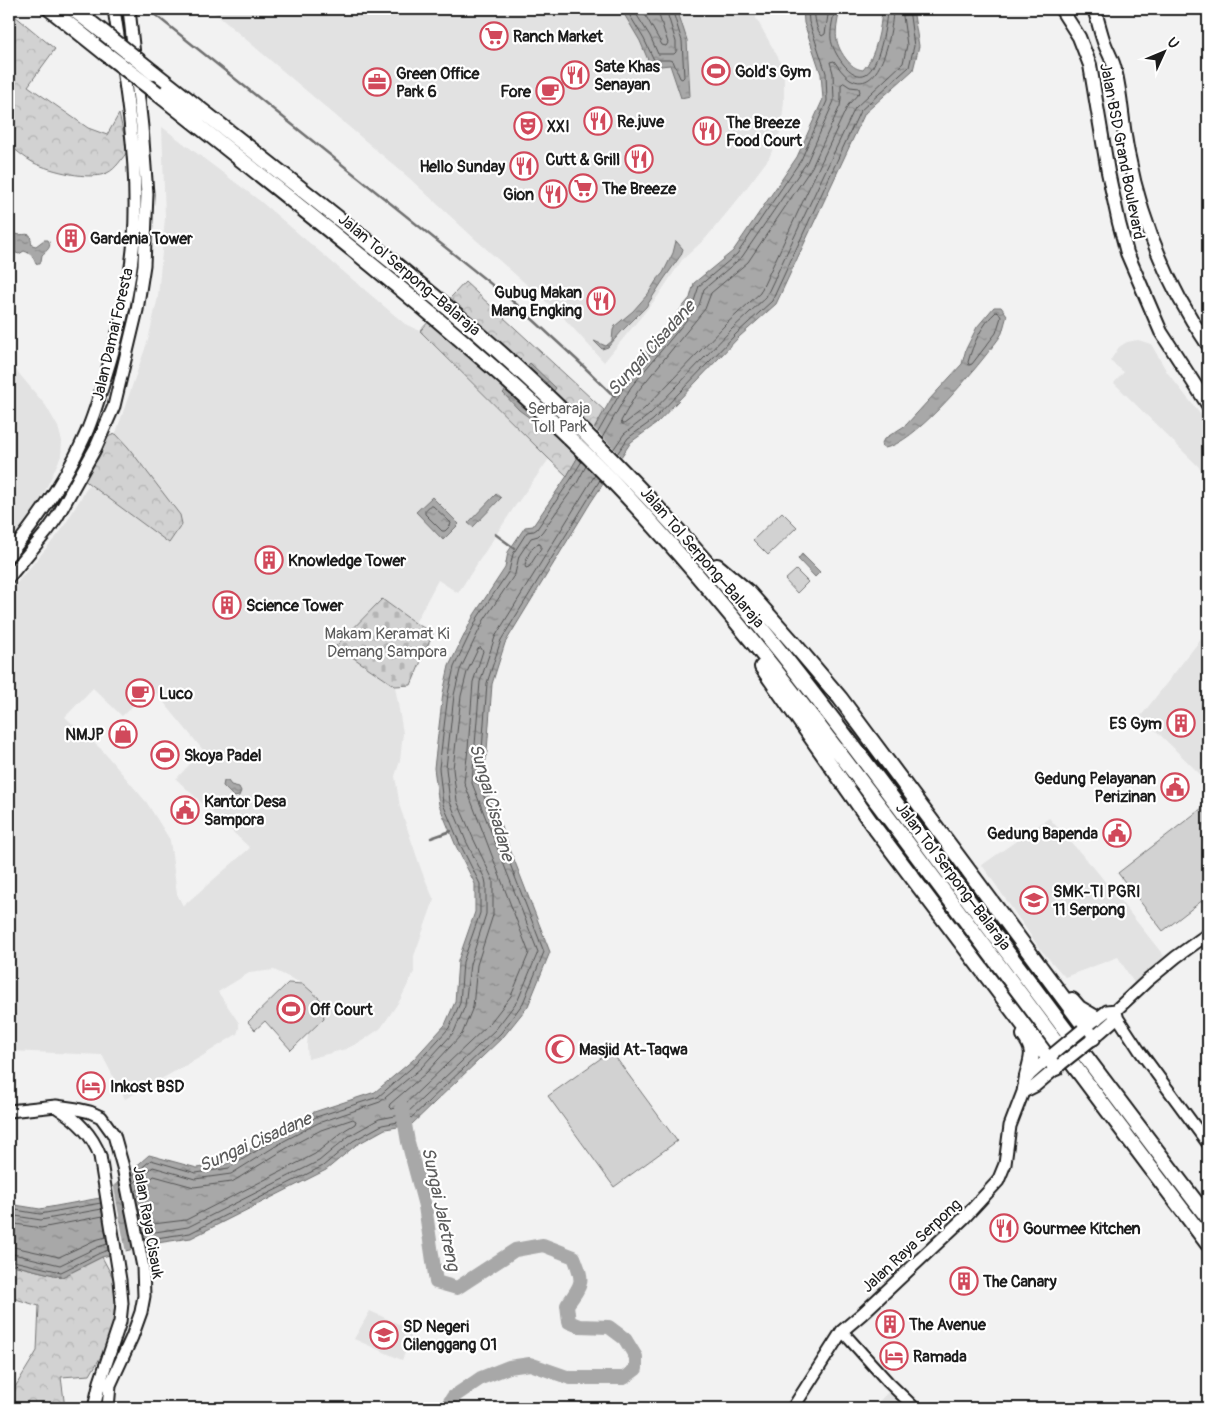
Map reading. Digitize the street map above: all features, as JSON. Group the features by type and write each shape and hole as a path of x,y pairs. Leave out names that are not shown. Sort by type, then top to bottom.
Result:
{"highway":[{"name":"Jalan Tol Serpong–Balaraja","path":"50,9 293,200 471,347 559,428 622,491 679,553 882,810 1208,1244"},
{"name":"Jalan Tol Serpong–Balaraja","path":"74,9 411,278 480,336 569,417 632,481 687,541 782,654 880,781 1122,1106 1208,1218"},
{"path":"687,541 748,592 840,698 1051,981 1087,1034"},
{"path":"768,667 872,824 998,990 1055,1061"},
{"path":"1051,981 1079,1008 1096,1018"},
{"path":"998,990 1005,1007 1031,1044 1033,1054 1028,1076"}],"main road":[{"name":"Jalan Damai Foresta","path":"9,556 36,522 70,466 84,438 114,350 123,312 134,247 134,171 130,126 114,9"},
{"name":"Jalan BSD Grand Boulevard","path":"1062,9 1070,15 1090,65 1108,172 1127,253 1161,332 1208,405"},
{"path":"1088,9 1104,42"},
{"name":"Jalan BSD Grand Boulevard","path":"1094,9 1115,71 1128,156 1145,219 1167,274 1193,322 1208,344"},
{"name":"Jalan Damai Foresta","path":"9,576 57,517 96,447 113,407 138,310 144,265 146,194 142,127 129,13"},
{"path":"1188,376 1208,398"},
{"path":"36,522 48,530"},
{"path":"1023,1092 1034,1086 1055,1061 1087,1034 1114,1020 1116,1010 1147,981 1208,934"},
{"path":"1087,1034 1096,1018 1107,1010 1116,1010"},
{"path":"1028,1076 1055,1061"},
{"name":"Jalan Raya Serpong","path":"792,1408 842,1331 964,1218 998,1181 1005,1164 1010,1126 1023,1092 1025,1079 1028,1076"},
{"path":"56,1106 69,1115 88,1134 100,1156 120,1280 122,1303 120,1322 100,1382 94,1408"},
{"name":"Jalan Raya Cisauk","path":"9,1111 56,1106 90,1112 101,1117 114,1135 123,1167 143,1267 144,1296 132,1337 110,1385 108,1408"}],"street":[{"path":"1116,1010 1118,1018 1139,1050 1208,1144"},
{"path":"842,1331 888,1382 915,1408"}],"shaded area":[{"name":"The Breeze","path":"210,9 755,9 756,18 784,68 784,101 781,130 769,158 739,198 706,238 682,260 658,296 604,362 561,315 408,177"},
{"path":"162,127 260,201 405,324 420,331 549,459 513,509 458,593 438,580 415,623 382,599 337,646 395,686 403,733 400,761 395,776 400,807 422,872 434,900 414,956 414,972 400,1000 381,1028 362,1041 346,1049 308,1059 308,1033 324,1018 320,999 303,984 274,970 249,973 218,992 239,1023 237,1034 199,1058 125,1099 102,1055 9,1051 9,592 61,531 110,450 148,340 158,297 165,218","holes":["93,688 122,716 152,688 203,750 176,779 250,848 183,906 177,894 170,840 147,803 102,750 65,717"]},
{"path":"1138,340 1151,344 1167,372 1208,424 1208,476 1114,383 1124,372 1110,361 1119,347 1127,342"},
{"path":"16,370 46,406 58,427 62,441 61,456 45,491 37,506 9,542 9,377"},
{"path":"1208,630 1208,782 1141,716"},
{"path":"1049,818 1095,869 1164,956 1134,983 1118,957 1065,977 1040,949 982,865"},
{"name":"SD Negeri Cilenggang 01","path":"370,1311 414,1331 402,1360 354,1339"},
{"path":"889,1391 903,1404 908,1408 873,1408"}],"green space":[{"path":"9,11 55,49 28,86 88,128 107,135 119,114 128,151 116,166 107,173 91,176 60,172 34,163 9,145"},
{"name":"Serbaraja Toll Park","path":"465,282 605,411 567,476 420,331"},
{"path":"116,434 180,515 182,524 169,543 84,480 99,457 108,437"},
{"path":"782,512 797,527 768,555 753,540"},
{"path":"796,570 808,582 797,593 785,580"},
{"name":"Makam Keramat Ki Demang Sampora","path":"382,599 415,623 433,633 411,685 395,686 336,646"},
{"path":"1206,805 1208,809 1208,896 1163,931 1118,873"},
{"name":"Off Court","path":"288,983 303,984 320,999 324,1018 291,1050 265,1021 255,1030 248,1022"},
{"path":"611,1051 677,1141 614,1187 548,1096"},
{"path":"102,1257 118,1287 114,1334 90,1375 61,1377 65,1408 9,1408 9,1397 37,1351 39,1306 9,1297 9,1264 62,1277"}],"water":[{"path":"621,9 677,9 687,40 690,96 681,98 670,65 651,67 640,41"},
{"name":"Sungai Cisadane","path":"803,9 840,9 836,29 839,46 846,59 855,68 863,70 874,50 879,33 882,9 913,9 919,46 913,70 865,113 776,304 739,337 656,424 631,442 591,502 505,643 492,684 483,780 550,952 528,1006 504,1036 411,1125 385,1129 356,1145 326,1170 191,1238 157,1243 102,1257 62,1277 9,1264 9,1204 40,1209 100,1198 149,1155 197,1168 227,1164 278,1131 314,1112 375,1092 413,1060 445,1025 455,1002 458,961 475,912 475,884 456,846 439,805 434,768 443,693 449,666 474,615 505,568 508,552 525,527 533,526 567,476 622,380 690,298 694,283 733,251 797,157 823,99 821,74 804,23"},
{"path":"9,223 15,234 30,235 32,245 36,246 44,240 48,240 50,245 42,255 40,264 36,264 32,256 27,252 24,251 19,254 14,251 15,241 9,238"},
{"path":"676,241 683,249 681,255 646,307 608,347 602,349 594,341 606,346 612,341 615,326 633,311 663,273 673,253"},
{"path":"994,307 1001,307 1007,315 1002,333 977,366 925,423 897,444 885,448 881,445 884,439 906,425 962,364 966,349 977,327"},
{"path":"530,363 556,388 536,416 530,418 519,410 503,393"},
{"path":"496,494 501,498 473,527 468,523"},
{"path":"432,497 459,524 443,540 416,512"},
{"path":"802,554 820,572 815,577 798,559"},
{"path":"224,781 239,787 241,791 239,796 234,797 223,786"}],"pier":[{"path":"526,364 556,392 537,418 504,388"},
{"path":"593,427 623,458 605,486 576,457"},
{"path":"113,1183 126,1253 112,1257 100,1194"}],"waterway":[{"name":"Sungai Cisadane","path":"148,9 516,304 615,397"},
{"path":"495,534 514,548"},
{"path":"431,838 451,831"},
{"name":"Sungai Jaletreng","path":"402,1107 408,1142 425,1206 436,1282 457,1288 515,1250 543,1245 574,1257 577,1265 580,1282 579,1287 567,1305 569,1322 579,1326 609,1327 625,1339 636,1357 636,1369 624,1378 570,1378 530,1364 509,1367 481,1378 453,1397 446,1408"}],"place":[{"name":"Ranch Market","path":"494,36"},
{"name":"Gold's Gym","path":"716,71"},
{"name":"Sate Khas Senayan","path":"575,75"},
{"name":"Green Office Park 6","path":"377,82"},
{"name":"Fore","path":"550,91"},
{"name":"Re.juve","path":"598,121"},
{"name":"XXI","path":"528,126"},
{"name":"The Breeze Food Court","path":"707,131"},
{"name":"Cutt & Grill","path":"639,159"},
{"name":"Hello Sunday","path":"524,166"},
{"name":"The Breeze","path":"583,188"},
{"name":"Gion","path":"553,194"},
{"name":"Gardenia Tower","path":"71,238"},
{"name":"Gubug Makan Mang Engking","path":"601,301"},
{"name":"Knowledge Tower","path":"269,560"},
{"name":"Science Tower","path":"227,605"},
{"name":"Luco","path":"140,693"},
{"name":"ES Gym","path":"1181,723"},
{"name":"NMJP","path":"123,734"},
{"name":"Skoya Padel","path":"165,755"},
{"name":"Gedung Pelayanan Perizinan","path":"1175,787"},
{"name":"Kantor Desa Sampora","path":"185,810"},
{"name":"Gedung Bapenda","path":"1117,833"},
{"name":"SMK-TI PGRI 11 Serpong","path":"1034,900"},
{"name":"Off Court","path":"291,1009"},
{"name":"Masjid At-Taqwa","path":"560,1049"},
{"name":"Inkost BSD","path":"91,1086"},
{"name":"Gourmee Kitchen","path":"1004,1228"},
{"name":"The Canary","path":"964,1281"},
{"name":"The Avenue","path":"890,1324"},
{"name":"SD Negeri Cilenggang 01","path":"384,1335"},
{"name":"Ramada","path":"894,1356"}]}
